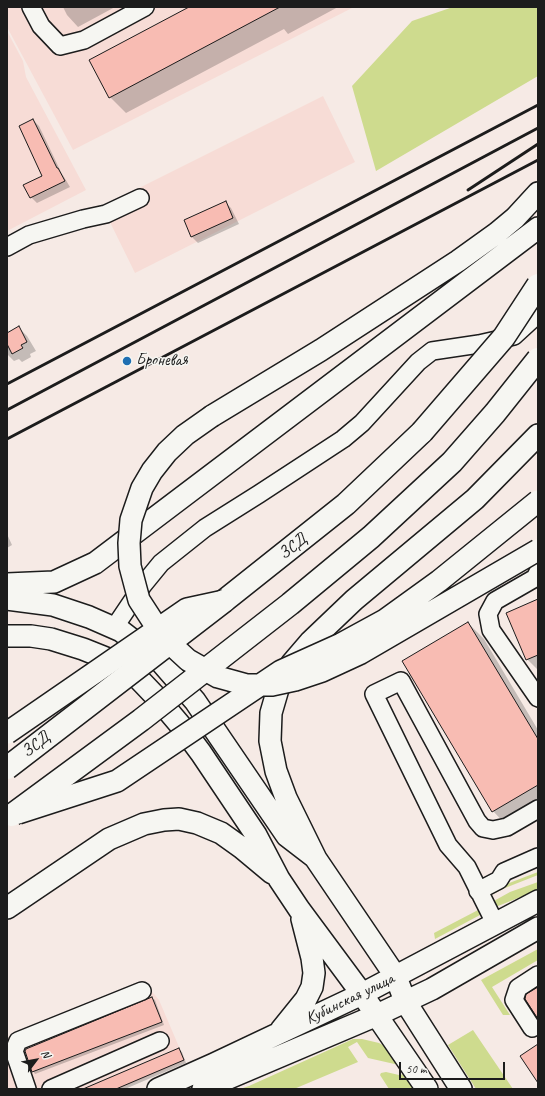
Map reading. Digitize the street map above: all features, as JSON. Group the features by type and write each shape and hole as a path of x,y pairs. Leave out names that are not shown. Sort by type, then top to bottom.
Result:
{"highway":[{"name":"ЗСД","path":"7,768 224,601 346,504 422,432 504,337 538,285"},
{"path":"9,816 141,720 290,604 371,537 452,462 495,413 538,360"}],"main road":[{"path":"538,193 497,233 458,261 322,350 212,416 185,435 167,452 152,471 142,488 131,520 129,543 130,566 139,600 163,637 188,660 218,677 247,685 272,684 295,680 339,664 426,616 538,550"},
{"path":"7,584 54,582 95,563 538,228"},
{"path":"461,1089 405,1001 396,977 316,859 286,798 276,771 270,741 271,713 278,689 292,663 310,642 354,600 475,499 538,435"},
{"path":"9,816 117,781 282,671 334,647 384,620 438,581 538,501"},
{"path":"7,598 54,605 89,616 121,631 161,662 195,701 287,836 316,859"},
{"path":"7,733 187,610 224,601"},
{"path":"7,636 31,636 50,639 83,649 113,661 137,677 159,700 202,753 256,835 279,879 299,909 377,1015 427,1089"},
{"path":"7,908 109,838 144,824 164,820 179,819 197,823 220,833 242,848 279,879"},
{"name":"Кубинская улица","path":"158,1089 362,994 538,901"},
{"path":"278,1034 306,999 312,987 314,973 312,958 299,909"},
{"name":"Кубинская улица","path":"203,1089 377,1015 432,989 538,928"}],"lane":[{"path":"31,7 41,26 60,46 84,40 145,7"},
{"path":"7,247 29,235 83,219 106,214 140,198"},
{"path":"114,628 143,585 161,563 205,528 343,440 362,423 418,362 432,351 479,344 514,336 538,314"},
{"path":"538,572 535,578 495,601 488,614 491,630 538,698"},
{"path":"495,923 467,867 448,845 374,694 401,681 477,821 483,828 493,830 507,827 538,809"},
{"path":"478,891 499,880 504,872 538,857"},
{"path":"532,1028 517,1015 514,1000 518,988 538,975"},
{"path":"27,1089 14,1051 18,1040 142,991"},
{"path":"50,1089 160,1041"}],"shaded area":[{"path":"7,7 354,7 73,150 7,27"},
{"path":"7,31 23,61 26,77 86,190 7,231"},
{"path":"323,96 355,162 135,273 106,214 101,207"},
{"path":"143,981 159,1000 185,1061 119,1089 7,1089 7,1038 25,1029"}],"green space":[{"path":"453,7 538,7 538,76 376,171 352,86 412,21"},
{"path":"538,872 538,875 489,896 489,893 504,885"},
{"path":"538,882 538,890 498,906 493,905 492,902 510,892"},
{"path":"480,909 480,915 435,939 434,933"},
{"path":"538,949 538,960 492,987 510,1015 503,1015 481,980"},
{"path":"473,1030 513,1089 476,1089 448,1045"},
{"path":"353,1039 362,1039 379,1043 386,1047 399,1065 368,1058 357,1042 348,1047 358,1062 294,1089 240,1089 249,1086"},
{"path":"386,1072 399,1075 404,1074 414,1089 389,1089 380,1075 381,1073"}],"building":[{"path":"189,7 280,7 109,98 89,60"},
{"path":"33,119 65,181 30,198 23,185 42,176 19,126"},
{"path":"226,201 233,218 191,237 184,220"},
{"path":"19,326 27,342 21,345 23,348 12,354 7,344 7,333"},
{"path":"538,599 538,655 526,660 506,613"},
{"path":"468,622 538,739 538,785 492,812 402,661"},
{"path":"538,987 538,1019 525,999 526,994"},
{"path":"152,997 162,1022 32,1072 25,1051 26,1049"},
{"path":"538,1044 538,1083 520,1056"},
{"path":"179,1048 184,1060 116,1089 83,1089"}],"railway":[{"path":"7,384 538,105"},
{"path":"7,410 538,128"},
{"path":"468,190 538,144"},
{"path":"7,439 538,160"}],"place":[{"name":"Броневая","path":"127,361"}]}
